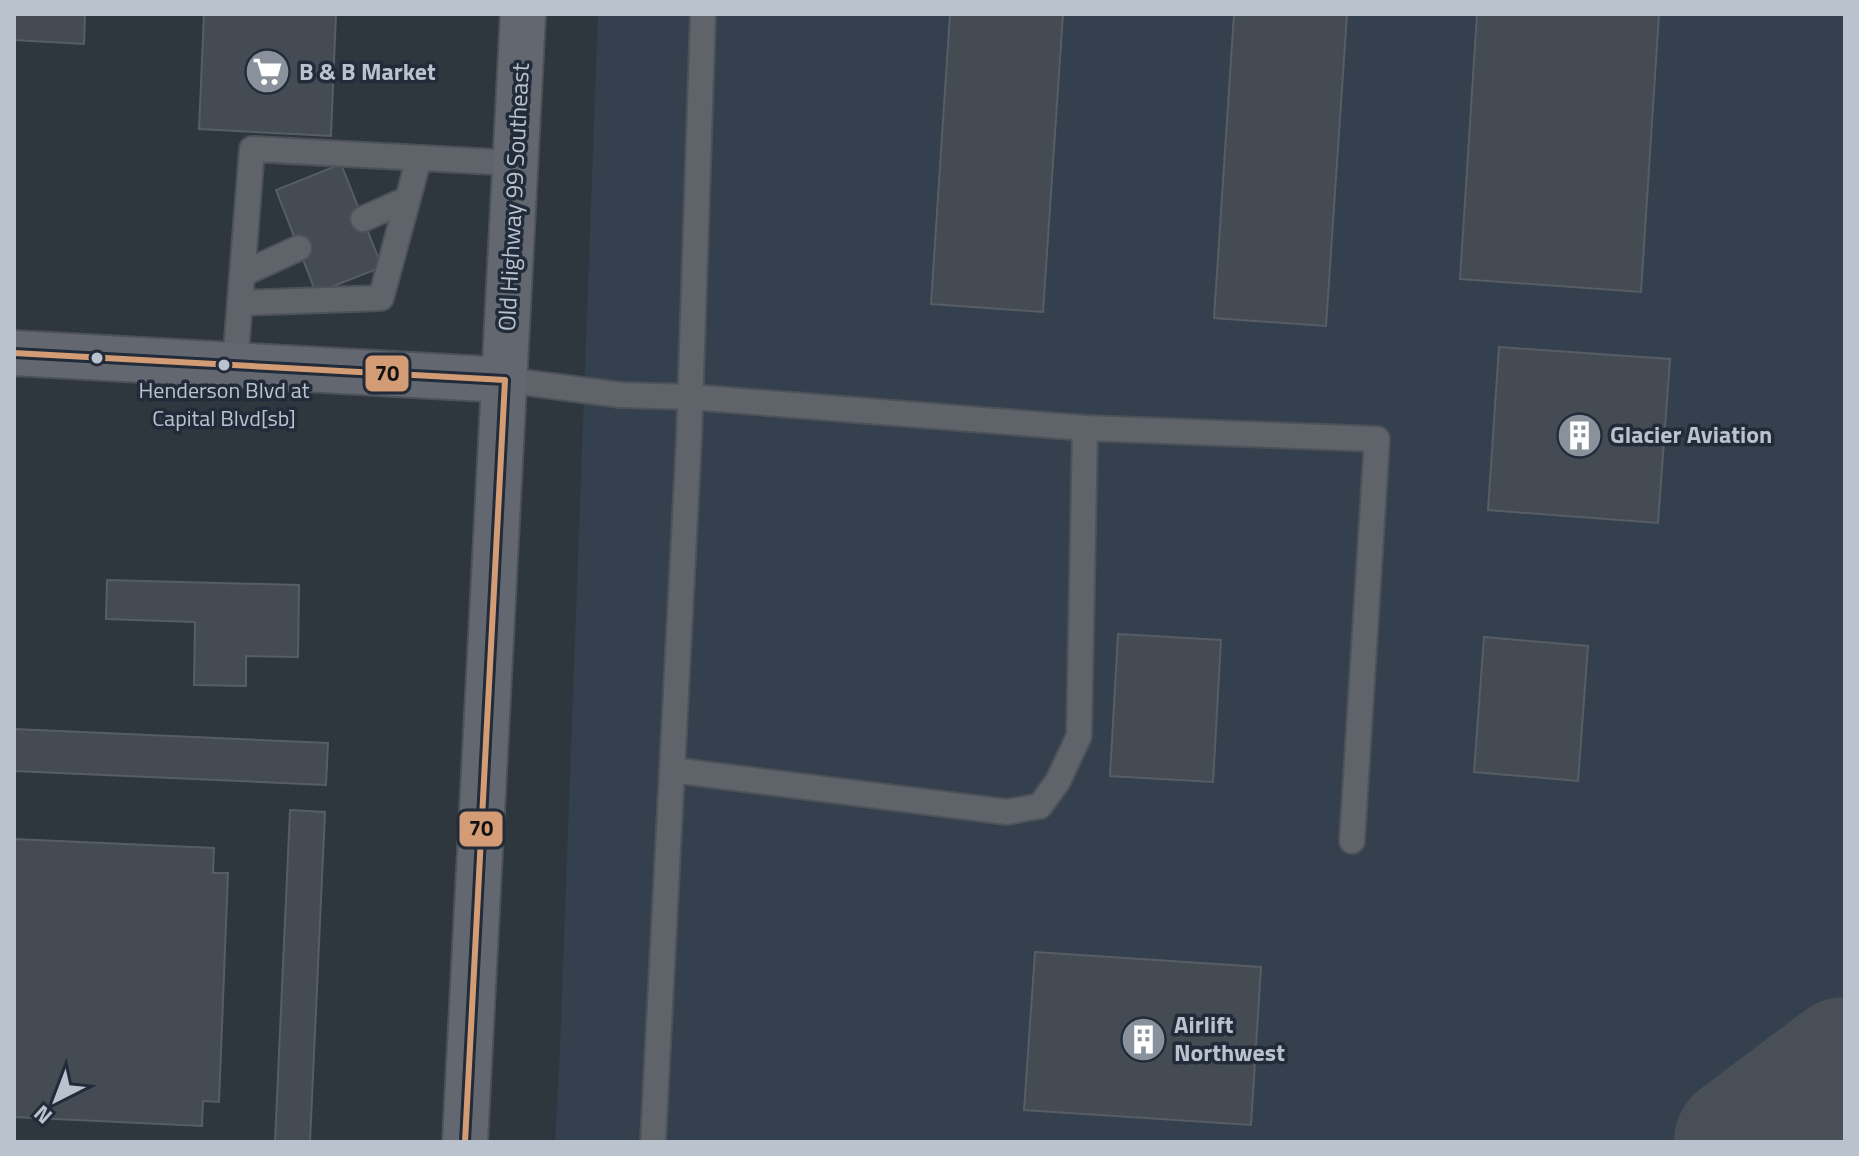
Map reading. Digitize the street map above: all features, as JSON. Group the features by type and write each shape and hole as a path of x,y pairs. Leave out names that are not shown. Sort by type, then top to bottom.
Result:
{"main road":[{"name":"Old Highway 99 Southeast","path":"465,1142 523,14"},
{"path":"14,353 505,380"}],"lane":[{"path":"653,1142 690,397 703,14"},
{"path":"235,365 252,149 516,163"},
{"path":"240,303 381,298 419,158"},
{"path":"363,219 408,199"},
{"path":"242,274 299,248"},
{"path":"505,380 621,395 690,397 1085,428 1377,439 1352,841"},
{"path":"672,770 1007,812 1040,806 1058,781 1079,736 1085,428"}],"shaded area":[{"path":"598,14 1845,14 1845,1142 555,1142"}],"building":[{"path":"14,14 85,14 84,44 14,40"},
{"name":"B & B Market","path":"204,14 336,14 331,136 199,129"},
{"path":"950,14 1063,14 1043,312 931,304"},
{"path":"1234,14 1347,14 1326,326 1214,318"},
{"path":"1477,14 1659,14 1641,292 1460,279"},
{"path":"341,164 382,267 316,293 276,190"},
{"name":"Glacier Aviation","path":"1499,347 1670,359 1658,523 1488,510"},
{"path":"107,580 299,585 298,657 246,656 246,686 194,685 195,622 106,619"},
{"path":"1118,634 1221,640 1213,782 1110,776"},
{"path":"1484,637 1588,646 1578,781 1474,772"},
{"path":"14,729 328,743 326,785 14,771"},
{"path":"290,810 325,812 310,1142 275,1142"},
{"path":"14,839 214,848 213,873 228,873 219,1102 203,1101 202,1126 14,1117"},
{"name":"Airlift Northwest","path":"1035,952 1261,967 1251,1125 1024,1110"}],"taxiway":[{"path":"1741,1142 1845,1064"}],"transit line":[{"name":"70","path":"14,353 505,380 465,1142"}],"place":[{"name":"B & B Market","path":"268,72"},
{"name":"Henderson Blvd at Capital Blvd[sb]","path":"224,365"},
{"name":"Glacier Aviation","path":"1579,435"},
{"name":"Airlift Northwest","path":"1143,1039"}]}
